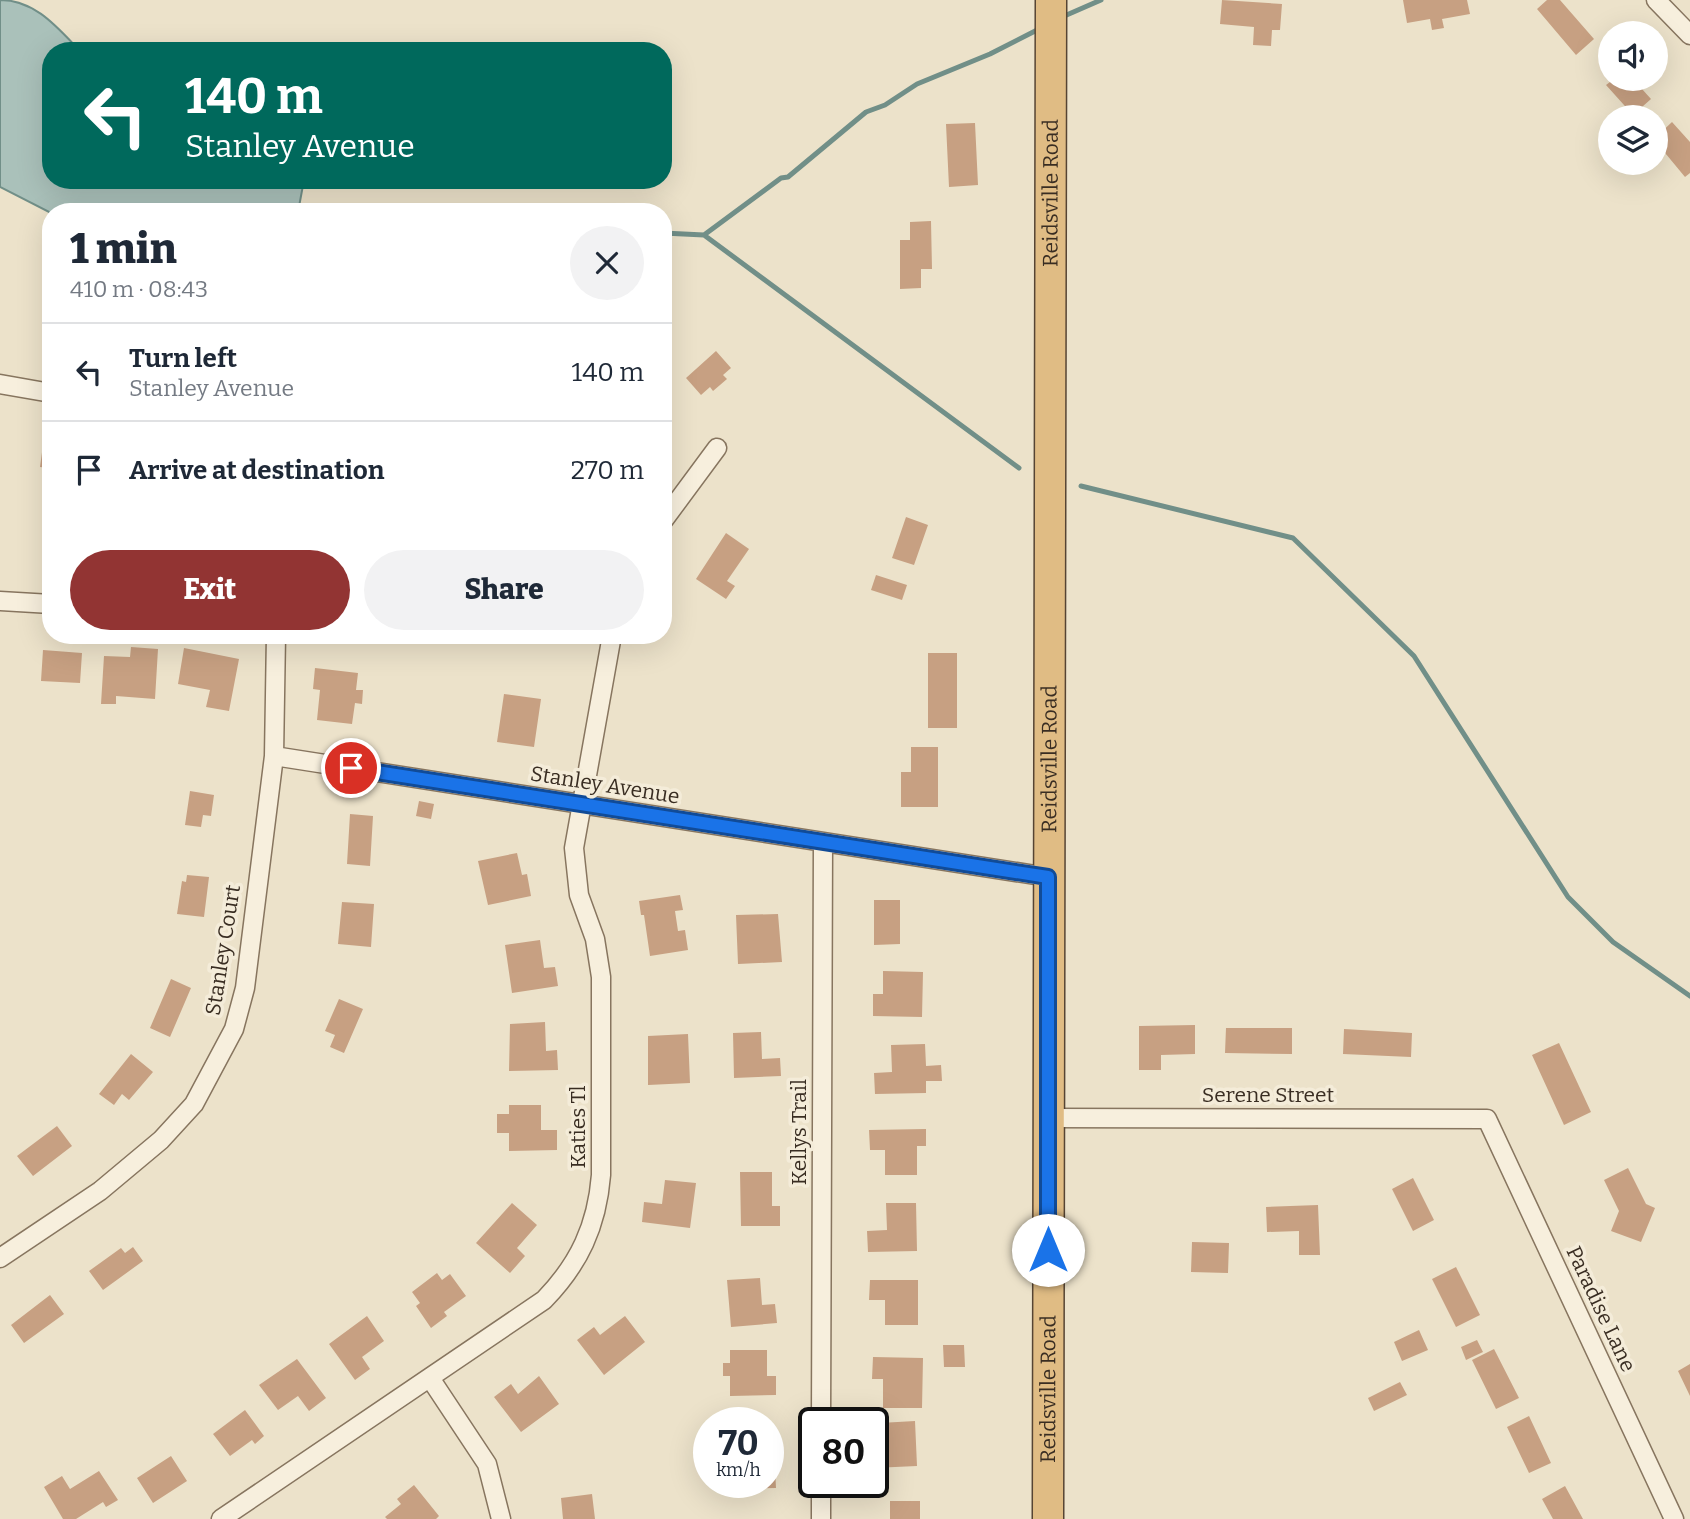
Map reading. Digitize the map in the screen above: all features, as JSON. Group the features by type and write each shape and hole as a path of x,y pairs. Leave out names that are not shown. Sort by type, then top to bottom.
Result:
{"highway":[{"name":"Reidsville Road","path":"1048,1519 1051,0"}],"street":[{"path":"1656,0 1690,35"},
{"path":"0,384 42,391"},
{"path":"672,509 717,448"},
{"path":"0,601 42,603"},
{"path":"274,756 276,644"},
{"name":"Katies Tl","path":"221,1519 544,1300 574,1265 593,1223 601,1175 601,977 595,939 575,873 574,848 610,644"},
{"name":"Stanley Avenue","path":"274,756 1048,877"},
{"name":"Stanley Court","path":"0,1258 100,1191 161,1140 194,1104 234,1029 245,988 274,756"},
{"name":"Kellys Trail","path":"821,1407 823,842"},
{"name":"Serene Street","path":"1048,1118 1487,1118"},
{"name":"Paradise Lane","path":"1487,1118 1674,1519"},
{"path":"430,1378 487,1464 501,1519"},
{"path":"821,1498 821,1519"}],"water":[{"path":"0,0 13,1 35,10 71,42 42,42 42,189 302,189 300,203 42,203 42,208 0,187"}],"building":[{"path":"1222,0 1282,4 1280,30 1272,30 1271,46 1253,45 1254,27 1220,24"},
{"path":"1403,0 1467,0 1470,14 1442,19 1444,28 1432,30 1430,19 1407,23"},
{"path":"1547,0 1560,0 1594,39 1576,55 1537,9"},
{"path":"1611,91 1644,91 1651,99 1644,105 1624,105"},
{"path":"1672,122 1690,142 1690,173 1685,177 1668,156 1668,126"},
{"path":"975,123 978,185 949,187 946,124"},
{"path":"931,221 932,269 921,269 921,288 900,289 900,240 910,240 910,222"},
{"path":"716,351 731,368 723,375 727,379 713,391 710,387 701,395 686,378"},
{"path":"906,517 928,525 914,565 892,558"},
{"path":"726,533 749,549 727,581 735,586 726,599 696,579"},
{"path":"876,575 907,585 902,600 871,590"},
{"path":"131,647 158,649 155,699 116,696 116,704 101,704 104,656 130,657"},
{"path":"184,648 239,659 229,711 206,707 210,690 178,684"},
{"path":"43,650 82,653 80,683 41,681"},
{"path":"928,653 957,653 957,728 928,728"},
{"path":"315,668 358,673 356,690 363,690 362,704 355,703 352,724 317,720 320,690 313,689"},
{"path":"504,694 541,699 534,747 497,742"},
{"path":"911,747 938,747 938,807 901,807 901,772 911,772"},
{"path":"190,791 214,795 211,816 203,815 201,827 185,825"},
{"path":"419,801 434,804 431,819 416,816"},
{"path":"350,814 373,816 370,866 347,864"},
{"path":"517,853 522,875 527,874 531,896 488,905 478,861"},
{"path":"187,875 209,877 204,917 177,914 182,881 186,882"},
{"path":"680,895 683,910 675,911 678,931 685,930 688,950 650,956 644,915 641,915 639,901"},
{"path":"874,900 900,900 900,944 874,945"},
{"path":"342,902 374,904 371,947 338,944"},
{"path":"778,914 782,962 738,964 736,915"},
{"path":"540,940 544,968 555,967 558,986 512,993 505,945"},
{"path":"883,971 923,972 922,1017 873,1016 873,994 883,994"},
{"path":"171,979 191,988 170,1037 150,1028"},
{"path":"339,999 363,1009 344,1053 330,1047 335,1035 325,1031"},
{"path":"545,1022 546,1051 557,1050 558,1070 509,1071 510,1024"},
{"path":"1195,1025 1195,1054 1161,1055 1161,1070 1139,1070 1139,1026"},
{"path":"1226,1028 1292,1028 1292,1054 1225,1053"},
{"path":"1344,1029 1412,1033 1411,1057 1343,1054"},
{"path":"761,1032 762,1059 780,1058 781,1076 734,1078 733,1033"},
{"path":"688,1034 690,1083 648,1085 648,1036"},
{"path":"1559,1043 1591,1112 1564,1125 1532,1055"},
{"path":"925,1044 926,1066 941,1065 942,1081 926,1081 926,1093 875,1094 874,1073 892,1072 891,1045"},
{"path":"131,1054 153,1072 129,1100 122,1094 114,1105 99,1094"},
{"path":"509,1105 541,1105 541,1130 557,1130 557,1150 509,1151 509,1133 497,1133 497,1114 509,1114"},
{"path":"57,1126 72,1146 33,1176 17,1156"},
{"path":"926,1129 926,1146 917,1146 917,1175 885,1175 885,1150 870,1150 869,1130"},
{"path":"1628,1168 1646,1204 1655,1208 1641,1242 1611,1231 1619,1211 1604,1180"},
{"path":"740,1172 772,1172 772,1206 780,1206 780,1226 741,1226"},
{"path":"1413,1178 1434,1220 1413,1231 1392,1189"},
{"path":"665,1180 696,1183 690,1228 642,1222 644,1202 662,1204"},
{"path":"512,1203 537,1225 517,1248 525,1256 510,1273 476,1243"},
{"path":"886,1203 916,1203 917,1251 868,1252 867,1231 887,1230"},
{"path":"1318,1205 1320,1255 1299,1255 1299,1231 1267,1232 1266,1207"},
{"path":"1192,1242 1229,1243 1228,1273 1191,1272"},
{"path":"133,1247 143,1261 103,1290 89,1271 121,1248 125,1253"},
{"path":"1456,1267 1480,1315 1456,1327 1432,1279"},
{"path":"437,1273 442,1280 450,1274 466,1296 444,1312 447,1316 431,1328 416,1306 420,1303 412,1292"},
{"path":"760,1278 762,1305 775,1304 777,1323 731,1327 727,1280"},
{"path":"870,1280 918,1280 918,1325 885,1325 885,1300 869,1300"},
{"path":"50,1295 64,1314 24,1343 11,1325"},
{"path":"367,1316 384,1341 362,1357 370,1369 355,1380 329,1344"},
{"path":"625,1316 645,1342 604,1375 577,1340 594,1327 600,1335"},
{"path":"1419,1330 1428,1350 1402,1361 1394,1342"},
{"path":"1477,1340 1483,1352 1466,1360 1461,1347"},
{"path":"943,1345 964,1345 965,1367 944,1367"},
{"path":"1494,1349 1519,1398 1496,1409 1472,1360"},
{"path":"730,1350 767,1350 767,1376 776,1376 776,1395 730,1396 730,1376 723,1376 723,1363 730,1363"},
{"path":"873,1357 923,1358 922,1408 883,1407 883,1379 872,1379"},
{"path":"297,1359 326,1398 309,1411 298,1396 278,1410 259,1385"},
{"path":"1690,1364 1690,1396 1678,1371"},
{"path":"539,1376 559,1404 521,1432 494,1397 511,1384 518,1394"},
{"path":"1400,1382 1407,1395 1374,1411 1368,1398"},
{"path":"245,1410 264,1436 255,1444 252,1440 230,1456 213,1434"},
{"path":"1529,1416 1551,1463 1529,1473 1507,1427"},
{"path":"915,1421 917,1466 889,1467 889,1422"},
{"path":"171,1456 187,1481 153,1503 137,1478"},
{"path":"99,1471 118,1500 106,1507 103,1502 76,1519 63,1519 44,1487 62,1476 70,1489"},
{"path":"414,1485 439,1516 436,1519 387,1519 385,1517 401,1504 397,1499"},
{"path":"1565,1486 1583,1519 1553,1519 1542,1499"},
{"path":"592,1494 595,1519 563,1519 561,1498"},
{"path":"890,1501 920,1501 920,1519 890,1519"}],"waterway":[{"path":"1062,17 1101,0"},
{"path":"704,235 781,178 788,177 866,112 885,105 917,84 990,54 1041,28"},
{"path":"672,233 704,235 1019,468"},
{"path":"1081,486 1293,538 1414,656 1568,897 1613,942 1690,996"}],"route":[{"path":"351,768 1048,877 1048,1250"}]}
